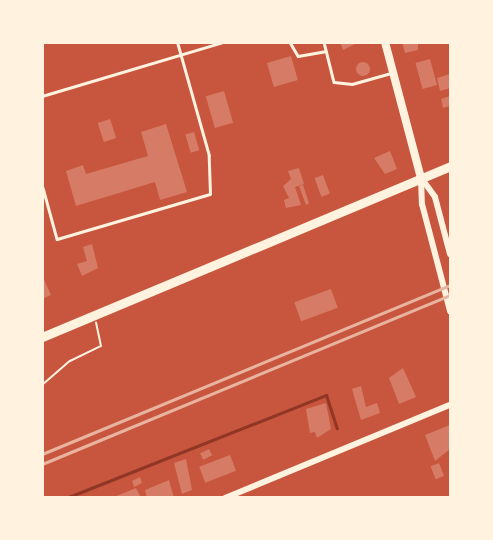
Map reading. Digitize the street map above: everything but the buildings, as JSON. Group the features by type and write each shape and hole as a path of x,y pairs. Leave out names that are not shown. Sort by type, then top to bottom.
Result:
{"highway":[{"path":"42,337 450,166"}],"main road":[{"path":"385,42 421,178"}],"street":[{"path":"421,178 435,197 450,254"},
{"path":"421,178 422,204 450,312"},
{"path":"225,498 450,405"}],"lane":[{"path":"42,184 57,239 210,194 209,156 177,42"},
{"path":"42,96 223,42"},
{"path":"290,42 298,56 326,51"},
{"path":"324,42 334,82 352,84 392,72"}],"path":[{"path":"42,385 70,361 101,346 101,335 94,316"}],"waterway":[{"path":"66,498 326,395 337,428"}],"railway":[{"path":"42,454 450,285"},
{"path":"42,464 450,295"}]}
